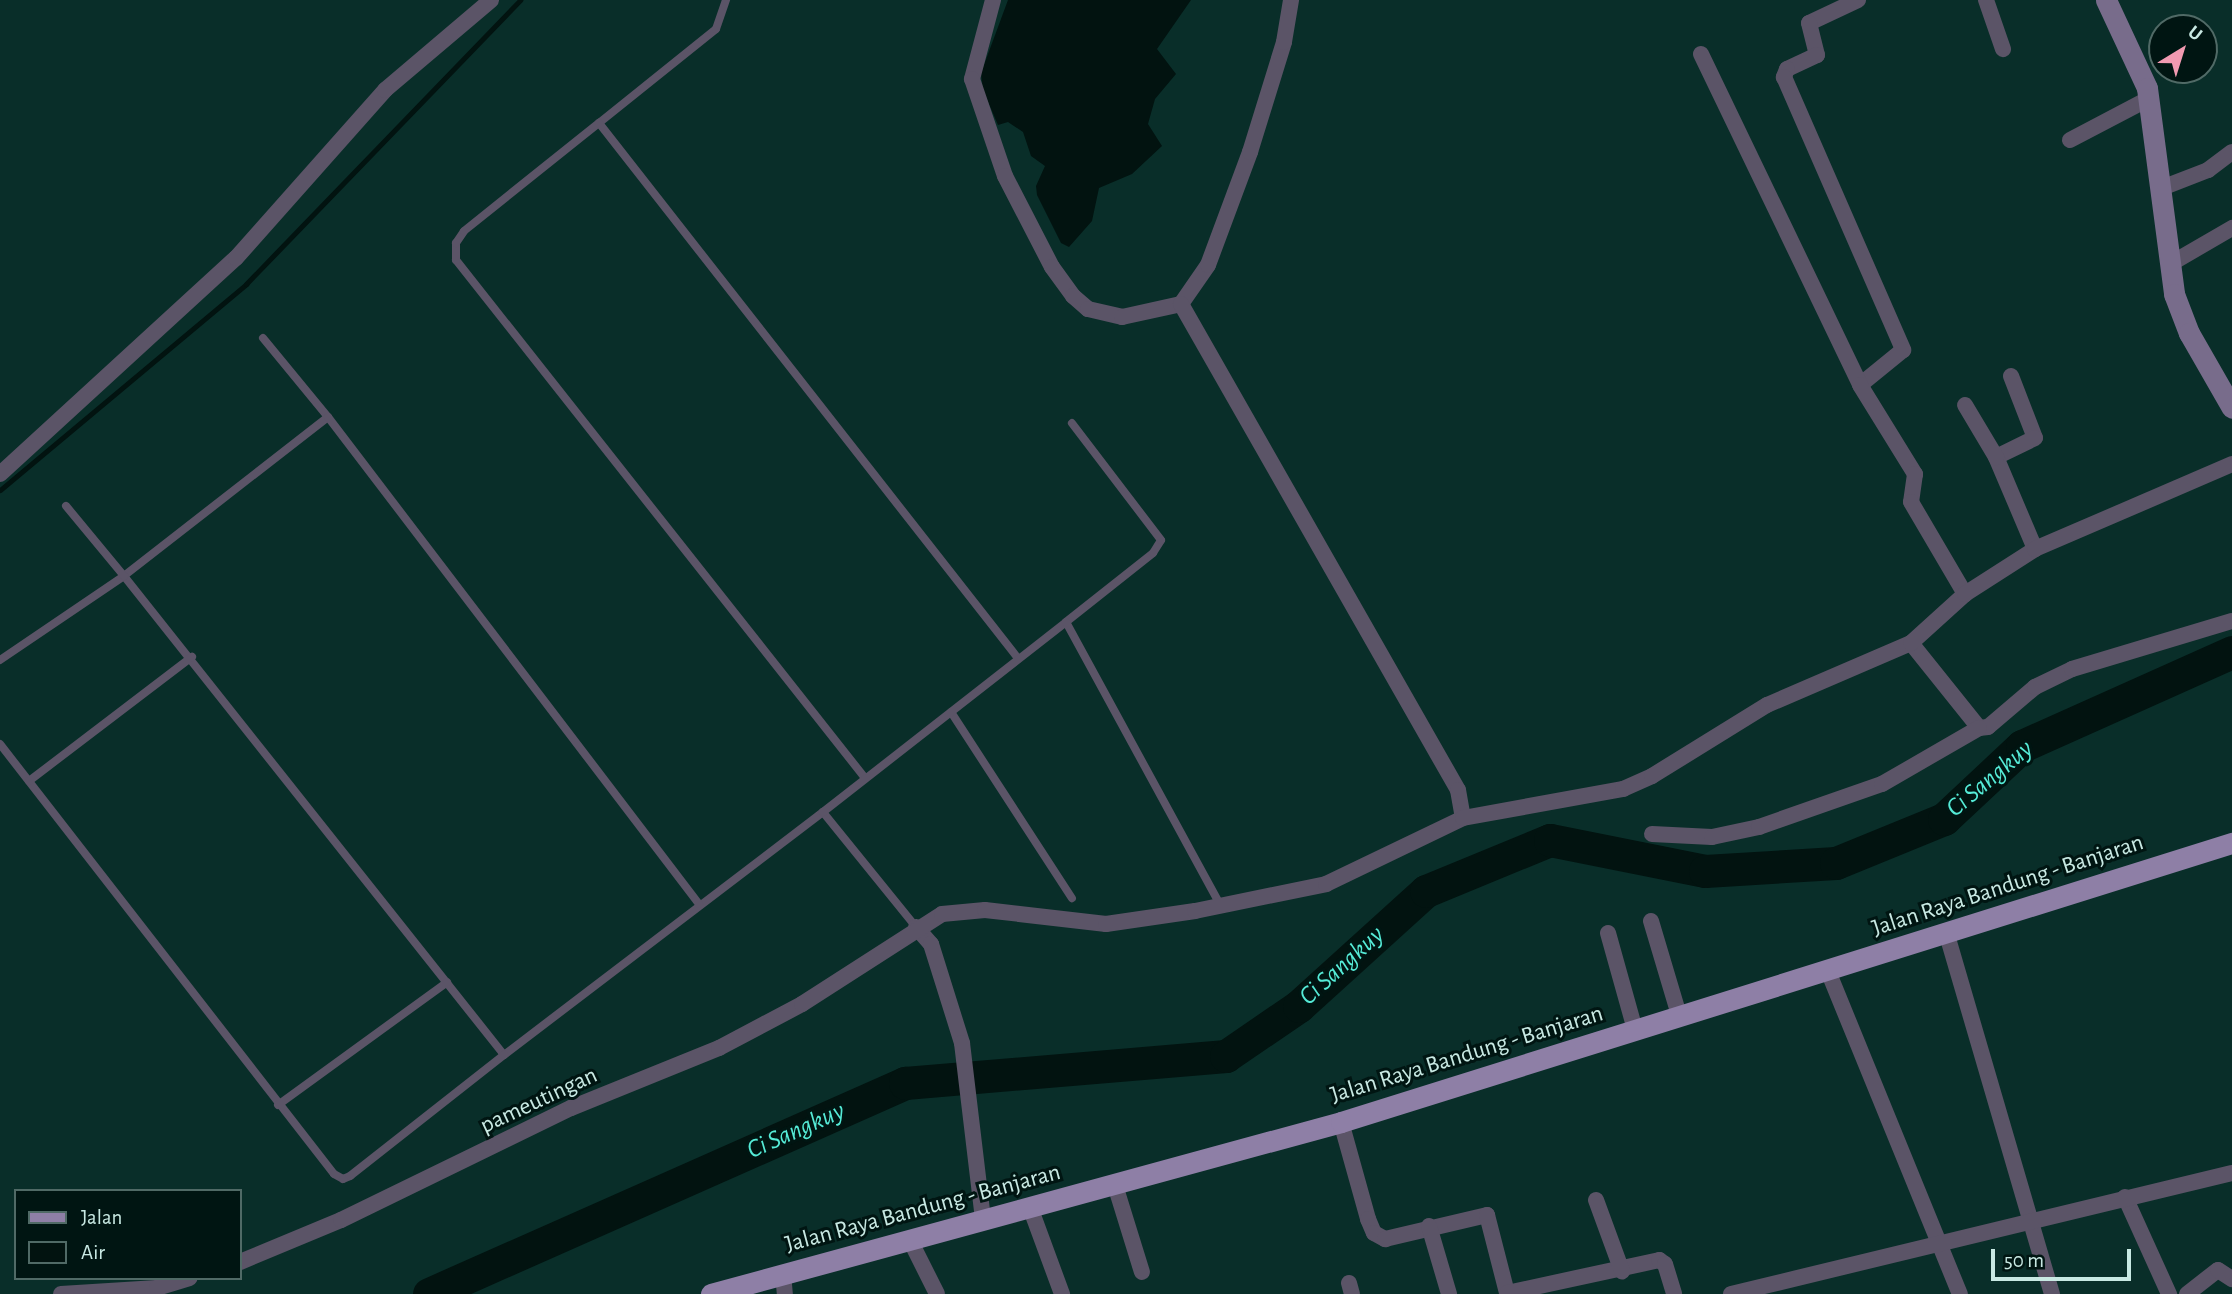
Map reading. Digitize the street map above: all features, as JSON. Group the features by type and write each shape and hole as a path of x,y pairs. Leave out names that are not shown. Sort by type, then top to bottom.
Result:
{"main road":[{"name":"Jalan Raya Bandung - Banjaran","path":"711,1294 784,1284 910,1240 1341,1122 2232,843"}],"street":[{"path":"0,474 236,258 385,90 491,0"},
{"path":"993,0 972,79 1005,176 1052,267 1073,296 1102,314 1122,317 1181,304 1208,264 1246,164 1284,42 1291,0"},
{"path":"1858,0 1809,23 1817,55 1787,69 1784,77 1903,350 1860,385"},
{"path":"1986,0 2003,49"},
{"path":"2106,0 2132,51 2148,99 2174,294 2189,332 2232,408"},
{"path":"1701,54 1860,385 1915,474 1911,502 1965,594"},
{"path":"2070,139 2148,99"},
{"path":"2160,189 2208,170 2232,152"},
{"path":"2170,264 2232,228"},
{"path":"1181,304 1458,790 1463,818"},
{"path":"1996,457 2035,438 2011,376"},
{"path":"1965,405 1996,457 2035,549"},
{"name":"pameutingan","path":"242,1261 448,1171 571,1108 719,1048 852,972 916,927 942,914 970,910 1106,924 1221,906 1326,884 1463,818 1623,789 1652,776 1767,705 1911,643 1965,594 2035,549 2232,464"},
{"path":"1652,834 1712,837 1759,827 1882,784 1979,728 1988,727 2035,687 2072,669 2232,621"},
{"path":"1911,643 1979,728"},
{"path":"1651,921 1679,1015"},
{"path":"916,927 931,944 962,1043 983,1220"},
{"path":"1608,933 1635,1030"},
{"path":"1947,934 2032,1220"},
{"path":"1828,971 1938,1242"},
{"path":"1341,1122 1374,1233 1385,1239 1429,1226 1488,1215 1507,1294 1622,1271 1662,1260 1674,1294"},
{"path":"1731,1294 1938,1242 2231,1175"},
{"path":"1115,1185 1142,1272"},
{"path":"2125,1198 2169,1294"},
{"path":"1596,1200 1622,1271"},
{"path":"1030,1208 1062,1294"},
{"path":"2032,1220 2031,1217 2052,1294"},
{"path":"1429,1226 1449,1294"},
{"path":"1938,1242 1937,1238 1957,1293"},
{"path":"910,1240 937,1294"},
{"path":"2187,1294 2218,1270 2232,1279"},
{"path":"61,1294 158,1288 183,1280"}],"lane":[{"path":"726,0 716,29 464,231 456,243 456,260 865,778"},
{"path":"599,123 1017,657"},
{"path":"263,338 328,417 699,904"},
{"path":"0,660 124,576 328,417"},
{"path":"0,744 278,1105 343,1179 699,904 823,813 1017,657 1153,553 1161,540 1072,423"},
{"path":"66,506 192,657 504,1055"},
{"path":"1066,622 1221,906"},
{"path":"29,781 192,657"},
{"path":"951,712 1072,898"},
{"path":"823,813 916,927"},
{"path":"278,1105 447,982"}],"water":[{"path":"1008,0 1191,0 1157,49 1176,74 1155,99 1148,124 1162,146 1132,174 1099,188 1092,221 1069,247 1061,243 1037,195 1036,186 1045,166 1031,156 1023,132 1008,122 998,125 983,90 981,73"}],"waterway":[{"path":"0,490 246,284 520,0"},
{"name":"Ci Sangkuy","path":"429,1294 905,1083 1226,1056 1299,1006 1426,891 1550,840 1705,871 1836,863 1944,819 2022,746 2232,652"}]}
